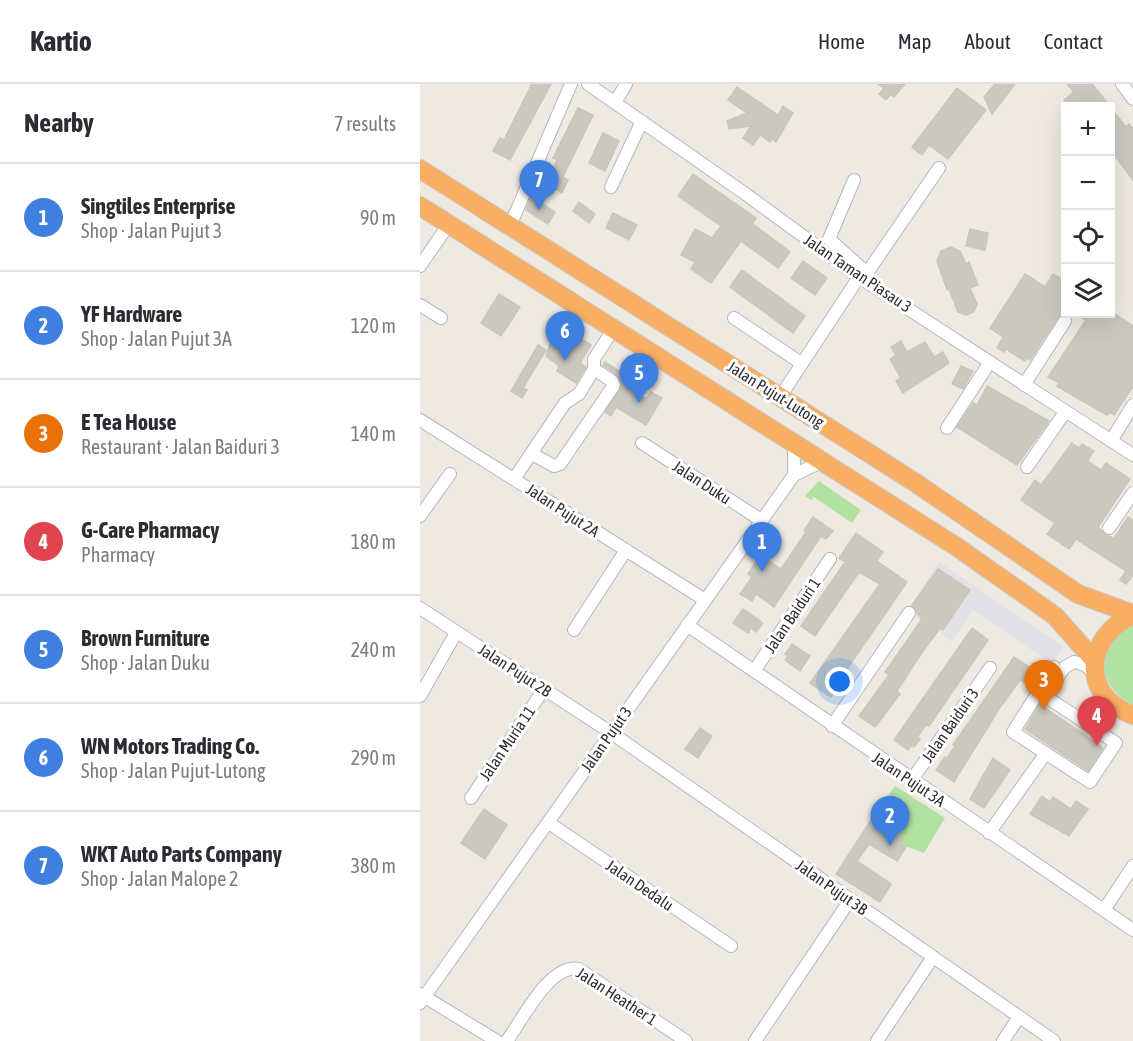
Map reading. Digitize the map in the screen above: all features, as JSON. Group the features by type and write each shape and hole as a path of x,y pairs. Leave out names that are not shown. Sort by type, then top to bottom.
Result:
{"highway":[{"name":"Jalan Pujut-Lutong","path":"420,169 916,483 1078,594 1133,615"},
{"name":"Jalan Pujut-Lutong","path":"420,206 957,547 1055,616 1095,668 1109,701 1133,715"},
{"path":"1095,668 1098,645 1107,632 1119,621 1133,615"}],"street":[{"path":"510,226 571,84"},
{"name":"Jalan Taman Piasau 3","path":"588,84 616,101 990,362 1133,455"},
{"path":"616,101 626,84"},
{"path":"1122,84 1133,99"},
{"path":"610,187 642,121"},
{"path":"780,397 801,363 939,168"},
{"path":"854,180 829,239 863,275"},
{"path":"420,266 449,224"},
{"path":"420,305 441,318"},
{"path":"734,318 801,363"},
{"path":"1024,385 1065,321"},
{"path":"514,479 565,403 579,394 594,369 594,359 614,328"},
{"path":"947,428 990,362"},
{"path":"532,454 554,466 560,464 614,385 612,381 594,369"},
{"path":"1110,441 1133,405"},
{"path":"1027,467 1065,412"},
{"name":"Jalan Pujut 2A","path":"420,420 705,600"},
{"path":"794,442 794,475"},
{"name":"Jalan Duku","path":"642,443 761,520"},
{"name":"Jalan Pujut 3","path":"422,998 549,823 610,732 794,475 823,461"},
{"path":"420,516 450,474"},
{"path":"1109,528 1133,493"},
{"path":"574,630 626,550"},
{"name":"Jalan Baiduri 1","path":"754,671 830,559"},
{"name":"Jalan Pujut 2B","path":"420,608 610,732"},
{"path":"832,726 909,614"},
{"name":"Jalan Pujut 3A","path":"687,625 911,781 1133,930"},
{"path":"420,696 456,633"},
{"path":"1043,695 1116,743 1090,782 1013,732 1059,674 1074,662 1095,668"},
{"path":"1043,695 1054,667"},
{"name":"Jalan Baiduri 3","path":"911,781 990,668"},
{"name":"Jalan Muria 11","path":"471,798 544,689"},
{"name":"Jalan Pujut 3B","path":"610,732 1054,1041"},
{"path":"989,833 1046,753"},
{"name":"Jalan Dedalu","path":"549,823 731,946"},
{"path":"1104,910 1133,866"},
{"path":"755,1041 850,900"},
{"path":"877,1041 933,957"},
{"name":"Jalan Heather 1","path":"507,1041 552,976 571,967 579,969 686,1041"},
{"path":"422,998 497,1041"},
{"path":"1003,1041 1019,1017"}],"shaded area":[{"path":"939,562 1064,647 1052,664 973,610 952,641 907,611"}],"green space":[{"path":"819,481 861,510 852,523 814,497 811,500 805,496"},
{"path":"1133,624 1133,705 1124,700 1110,685 1104,667 1104,657 1113,638"},
{"path":"895,786 945,818 924,853 900,844 903,838 892,831 889,836 871,820"}],"building":[{"path":"532,84 551,84 510,160 493,151 500,138 504,140"},
{"path":"878,84 905,84 894,97 891,94 886,100 879,94 884,88"},
{"path":"995,84 1015,84 992,114 984,97"},
{"path":"1067,84 1092,84 1107,102 1066,102 1064,100 1074,92"},
{"path":"737,87 778,115 783,106 793,113 776,142 772,139 770,142 760,135 753,145 743,138 751,126 729,129 727,121 747,113 728,100"},
{"path":"957,88 986,110 948,159 929,145 922,155 912,147"},
{"path":"578,108 593,115 563,177 568,180 562,193 547,184 557,160 553,158"},
{"path":"1115,113 1126,127 1129,124 1133,129 1133,180 1115,156"},
{"path":"603,133 619,141 605,171 589,163"},
{"path":"693,174 756,218 753,224 790,252 778,268 741,241 711,283 691,269 695,262 681,255 695,229 712,238 721,226 678,196"},
{"path":"531,197 555,212 548,224 526,210"},
{"path":"579,202 595,214 589,223 573,211"},
{"path":"613,213 637,225 629,240 606,228"},
{"path":"970,229 988,233 985,250 966,246"},
{"path":"951,247 960,251 966,264 969,262 978,285 970,288 977,304 974,312 966,315 958,312 937,261 941,251"},
{"path":"803,261 827,278 815,295 791,278"},
{"path":"742,270 805,316 793,333 730,287"},
{"path":"1025,274 1045,287 1053,274 1061,279 1061,314 1030,360 1027,358 1025,361 1006,349 1004,352 997,348 1003,337 990,328"},
{"path":"499,294 520,307 501,336 481,323"},
{"path":"1115,314 1133,326 1133,387 1114,415 1109,412 1107,415 1079,399 1057,386 1059,383 1048,377 1086,320 1083,318 1115,318"},
{"path":"568,331 591,345 580,363 586,367 576,383 557,371 559,366 546,356 550,344 557,349"},
{"path":"901,341 907,352 925,342 934,357 943,352 949,363 903,393 896,381 901,378 890,359 896,355 891,347"},
{"path":"538,345 546,350 523,388 527,390 522,398 511,391"},
{"path":"605,362 633,380 628,388 646,399 651,392 662,398 646,425 616,407 611,416 605,412 622,383 617,375 603,365"},
{"path":"961,366 973,371 963,389 952,384"},
{"path":"987,386 1049,421 1017,465 957,427 973,403 977,405"},
{"path":"1072,443 1079,448 1082,444 1094,451 1087,461 1101,470 1106,463 1130,479 1098,527 1105,535 1114,538 1128,517 1133,520 1133,575 1126,584 1120,580 1126,571 1076,539 1069,549 1047,534 1055,523 1021,500 1035,480 1041,485"},
{"path":"813,517 833,531 826,539 821,536 774,607 756,594 752,601 740,594 752,577 748,574 760,555 781,569 806,532 804,530"},
{"path":"856,533 883,552 877,561 907,582 847,669 844,668 836,681 840,683 831,697 810,683 880,584 859,572 815,636 801,626 845,562 839,558"},
{"path":"938,569 970,590 943,630 940,628 921,654 897,691 900,694 875,727 859,716 889,675 885,672 922,619 912,605"},
{"path":"743,609 763,623 756,632 751,628 748,633 733,623"},
{"path":"972,628 988,640 929,726 926,725 917,737 920,739 914,747 912,745 908,750 894,740"},
{"path":"792,644 810,656 800,671 785,660 788,656 785,654"},
{"path":"1014,657 1032,669 1023,682 1020,680 999,709 954,782 936,770 945,757 947,758 955,746 953,745"},
{"path":"1040,704 1103,748 1088,771 1025,729"},
{"path":"700,728 712,736 698,758 685,749"},
{"path":"993,758 1010,770 984,808 970,799"},
{"path":"1042,796 1050,802 1053,797 1071,809 1076,801 1088,809 1069,836 1030,814"},
{"path":"484,809 507,825 485,859 461,843"},
{"path":"871,820 878,825 876,828 889,836 892,831 903,838 900,844 906,847 897,861 869,844 857,861 891,884 880,902 836,874"}],"place":[{"name":"WKT Auto Parts Company","path":"539,210"},
{"name":"WN Motors Trading Co.","path":"565,361"},
{"name":"Brown Furniture","path":"639,403"},
{"name":"Singtiles Enterprise","path":"762,572"},
{"name":"E Tea House","path":"1044,710"},
{"name":"G-Care Pharmacy","path":"1097,746"},
{"name":"YF Hardware","path":"890,846"}]}
